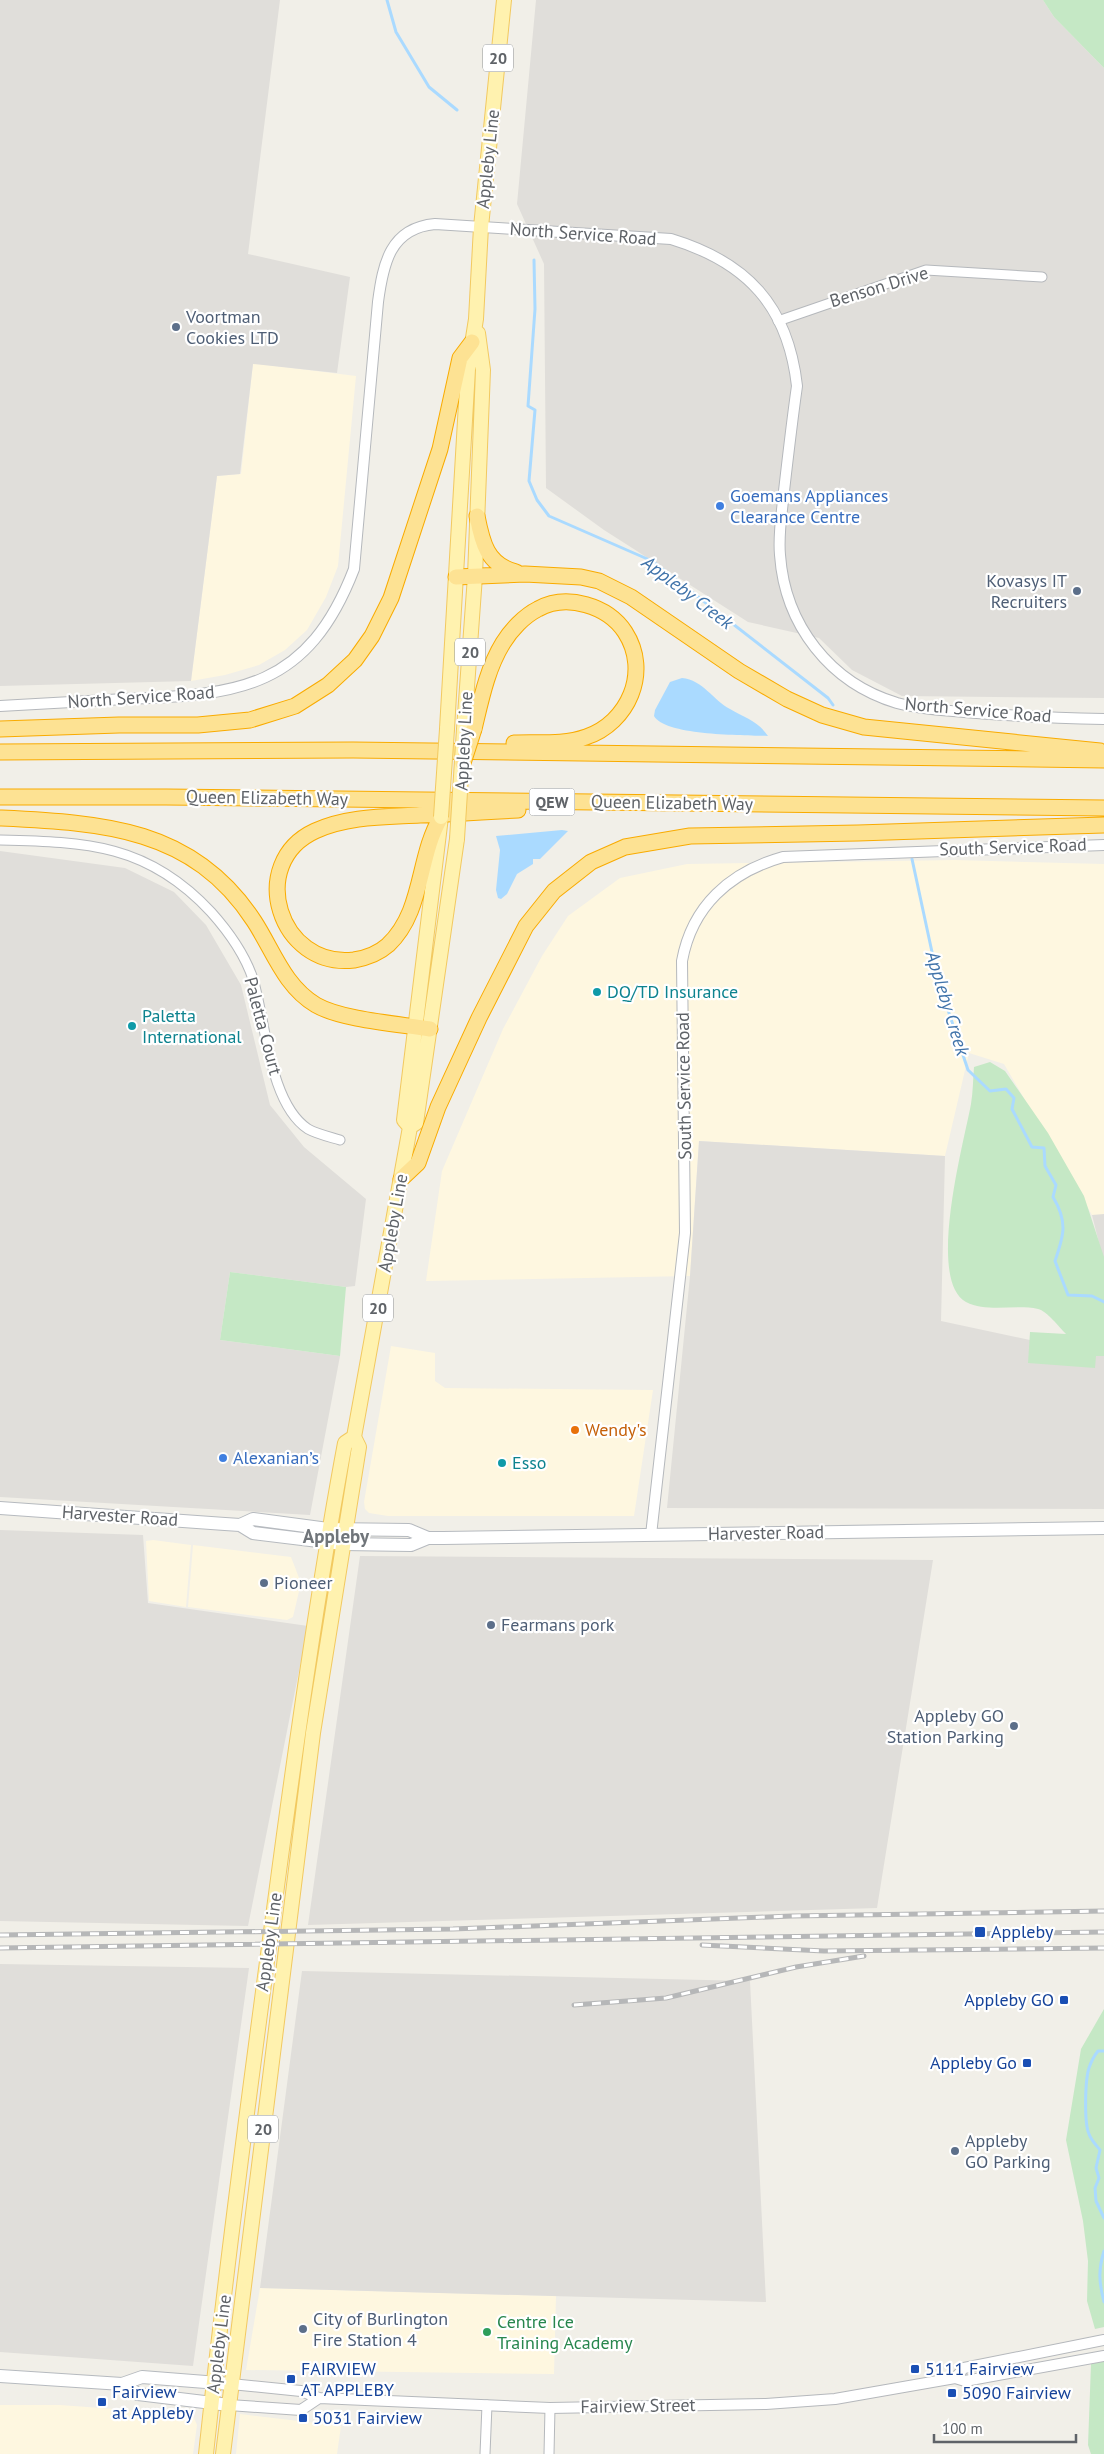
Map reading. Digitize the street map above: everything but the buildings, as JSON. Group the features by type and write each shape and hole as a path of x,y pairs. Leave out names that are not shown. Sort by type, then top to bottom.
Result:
{"highway":[{"path":"0,729 118,725 198,726 250,720 295,706 328,685 355,660 372,636 391,598 440,450 460,358 472,342"},
{"path":"477,516 481,537 489,556 507,570 525,574"},
{"path":"456,577 525,574 581,576 615,588 762,686 822,715 864,727 1104,752"},
{"path":"353,750 573,740 586,738 607,726 624,710 630,701 636,679 633,651 626,634 610,615 586,605 556,603 540,608 530,614 511,633 498,652 469,729 463,763"},
{"path":"0,752 353,750 1104,760"},
{"name":"Queen Elizabeth Way","path":"0,797 166,797 1104,808"},
{"path":"441,817 410,913 401,930 379,952 346,960 321,957 307,949 285,926 277,893 281,866 300,840 315,831 350,821 379,817 530,810 574,802"},
{"path":"0,818 49,821 131,832 182,852 208,868 231,890 264,937 284,974 302,995 317,1006 334,1012 424,1028"},
{"path":"401,1179 418,1163 438,1107 479,1018 526,926 554,891 590,862 625,847 690,836 1104,825"}],"main road":[{"name":"Appleby Line","path":"441,817 448,729 468,368 476,318 481,227 504,0"},
{"name":"Appleby Line","path":"469,729 483,370 476,318"},
{"name":"Appleby Line","path":"223,2454 311,1743 359,1447 354,1437 410,1127 404,1120 424,1028 457,840 463,763"},
{"name":"Appleby Line","path":"424,1028 435,840"},
{"name":"Appleby Line","path":"206,2454 258,2022 327,1536 344,1443 354,1437"},
{"name":"Harvester Road","path":"0,1508 240,1525 253,1519 327,1536 343,1544 411,1545 428,1538 1104,1528"},
{"path":"348,1510 359,1522 373,1530"},
{"name":"Harvester Road","path":"327,1536 345,1529 409,1530 428,1538"},
{"name":"Fairview Street","path":"0,2376 122,2384 142,2377 231,2384"},
{"name":"Fairview Street","path":"122,2384 138,2394 229,2405"}],"street":[{"name":"North Service Road","path":"0,706 180,697 247,686 280,670 315,639 330,620 344,594 354,569 381,277 389,253 403,235 424,225 671,239 700,248 736,268 766,299 789,345 797,386 780,530 782,570 792,610 801,629 819,655 836,671 873,694 916,708 1104,719"},
{"name":"Benson Drive","path":"778,320 926,270 1042,278"},
{"name":"Paletta Court","path":"0,840 63,841 128,854 170,875 196,896 218,920 237,947 252,978 284,1102 309,1129 340,1140"},
{"name":"South Service Road","path":"651,1535 685,1233 682,961 686,940 695,920 708,902 732,881 762,863 783,857 1104,844"},
{"name":"Fairview Street","path":"955,2378 964,2368 1104,2340"},
{"name":"Fairview Street","path":"231,2384 301,2391 319,2398 550,2408 799,2402 835,2399 955,2378 966,2381 1104,2356"},
{"name":"Fairview Street","path":"229,2405 301,2410 319,2398"},
{"path":"485,2454 488,2405"},
{"path":"549,2454 550,2408"}],"shaded area":[{"path":"0,0 280,0 248,254 350,277 337,373 253,364 240,474 217,476 191,681 0,686"},
{"path":"536,0 1043,0 1054,17 1104,68 1104,698 902,696 852,670 819,638 748,622 604,530 546,488 544,264 517,204"},
{"path":"253,363 356,376 338,566 326,597 307,630 285,650 259,665 225,675 191,681 217,476 241,474"},
{"path":"0,851 125,868 174,892 206,925 241,985 270,1105 304,1147 366,1199 355,1286 346,1287 230,1272 220,1340 340,1356 310,1515 0,1497"},
{"path":"955,860 1104,864 1104,1215 1092,1215 1004,1064 969,1053 945,1156 699,1141 690,1276 426,1281 442,1171 503,1029 542,956 568,916 620,878 687,864"},
{"path":"699,1141 945,1156 941,1321 1104,1356 1104,1509 667,1508 690,1276"},
{"path":"1104,1214 1104,1263 1092,1215"},
{"path":"391,1346 435,1353 435,1381 445,1388 653,1390 634,1516 388,1516 369,1513 365,1509 364,1502"},
{"path":"0,1530 143,1535 148,1603 308,1626 248,1926 0,1921"},
{"path":"153,1540 191,1545 186,1607 149,1601 146,1541"},
{"path":"193,1545 291,1557 301,1583 293,1617 287,1620 188,1607"},
{"path":"360,1556 933,1560 877,1908 308,1925"},
{"path":"0,1964 249,1968 193,2366 0,2352"},
{"path":"302,1971 750,1981 766,2302 260,2288"},
{"path":"260,2288 556,2296 554,2374 246,2370"},
{"path":"0,2405 60,2405 183,2414 194,2418 197,2425 193,2454 0,2454"},
{"path":"240,2414 341,2426 337,2454 236,2454"}],"green space":[{"path":"1043,0 1104,0 1104,68 1054,17"},
{"path":"990,1062 1005,1071 1048,1133 1084,1196 1104,1257 1104,1356 1096,1356 1095,1368 1028,1363 1030,1332 1066,1334 1053,1320 1042,1310 1038,1309 1020,1307 992,1308 974,1305 966,1302 954,1289 949,1267 948,1240 951,1209 971,1104 974,1067"},
{"path":"230,1272 346,1287 340,1356 220,1340"},
{"path":"1104,2009 1104,2327 1095,2329 1087,2301 1088,2261 1083,2221 1066,2140 1081,2049"},
{"path":"1104,2361 1104,2454 1091,2454 1088,2445 1091,2364"}],"water":[{"path":"682,678 702,686 724,705 756,723 768,736 725,735 689,731 661,723 654,716 655,710 670,682"},
{"path":"568,831 540,859 533,859 533,864 517,874 507,894 501,899 498,898 496,890 500,850 496,836"}],"waterway":[{"name":"Appleby Creek","path":"387,0 396,32 429,87 457,110"},
{"name":"Appleby Creek","path":"534,260 535,309 528,406 535,410 529,481 537,500 549,516 652,561 828,698 833,705"},
{"name":"Appleby Creek","path":"912,859 938,980 968,1070 990,1091 1006,1089 1014,1098 1012,1109 1032,1147 1044,1148 1045,1166 1056,1185 1053,1197 1063,1221 1061,1244 1055,1261 1068,1295 1092,1296 1104,1302"},
{"name":"Appleby Creek","path":"1104,2051 1098,2051 1090,2066 1086,2101 1087,2128 1092,2140 1100,2150 1096,2168 1099,2178 1095,2188 1096,2201 1104,2218"},
{"name":"Appleby Creek","path":"1104,2251 1100,2276 1104,2302"}],"railway":[{"path":"0,1935 453,1929 792,1916 1104,1911"},
{"path":"0,1948 1104,1932"},
{"path":"702,1945 824,1951 1104,1948"},
{"path":"574,2005 666,1998 796,1967 864,1956"}],"place":[{"name":"Voortman Cookies LTD","path":"176,327"},
{"name":"Goemans Appliances Clearance Centre","path":"720,506"},
{"name":"Kovasys IT Recruiters","path":"1077,591"},
{"name":"DQ/TD Insurance","path":"597,992"},
{"name":"Paletta International","path":"132,1026"},
{"name":"Wendy's","path":"575,1430"},
{"name":"Alexanian’s","path":"223,1458"},
{"name":"Esso","path":"502,1463"},
{"name":"Pioneer","path":"264,1583"},
{"name":"Fearmans pork","path":"491,1625"},
{"name":"Appleby GO Station Parking","path":"1014,1726"},
{"name":"Appleby","path":"980,1932"},
{"name":"Appleby GO","path":"1064,2000"},
{"name":"Appleby Go","path":"1027,2063"},
{"name":"Appleby GO Parking","path":"955,2151"},
{"name":"City of Burlington Fire Station 4","path":"303,2329"},
{"name":"Centre Ice Training Academy","path":"487,2332"},
{"name":"5111 Fairview","path":"915,2369"},
{"name":"FAIRVIEW AT APPLEBY","path":"291,2379"},
{"name":"5090 Fairview","path":"952,2393"},
{"name":"Fairview at Appleby","path":"102,2402"},
{"name":"5031 Fairview","path":"303,2418"}],"district":[{"name":"Appleby","path":"336,1536"}]}
